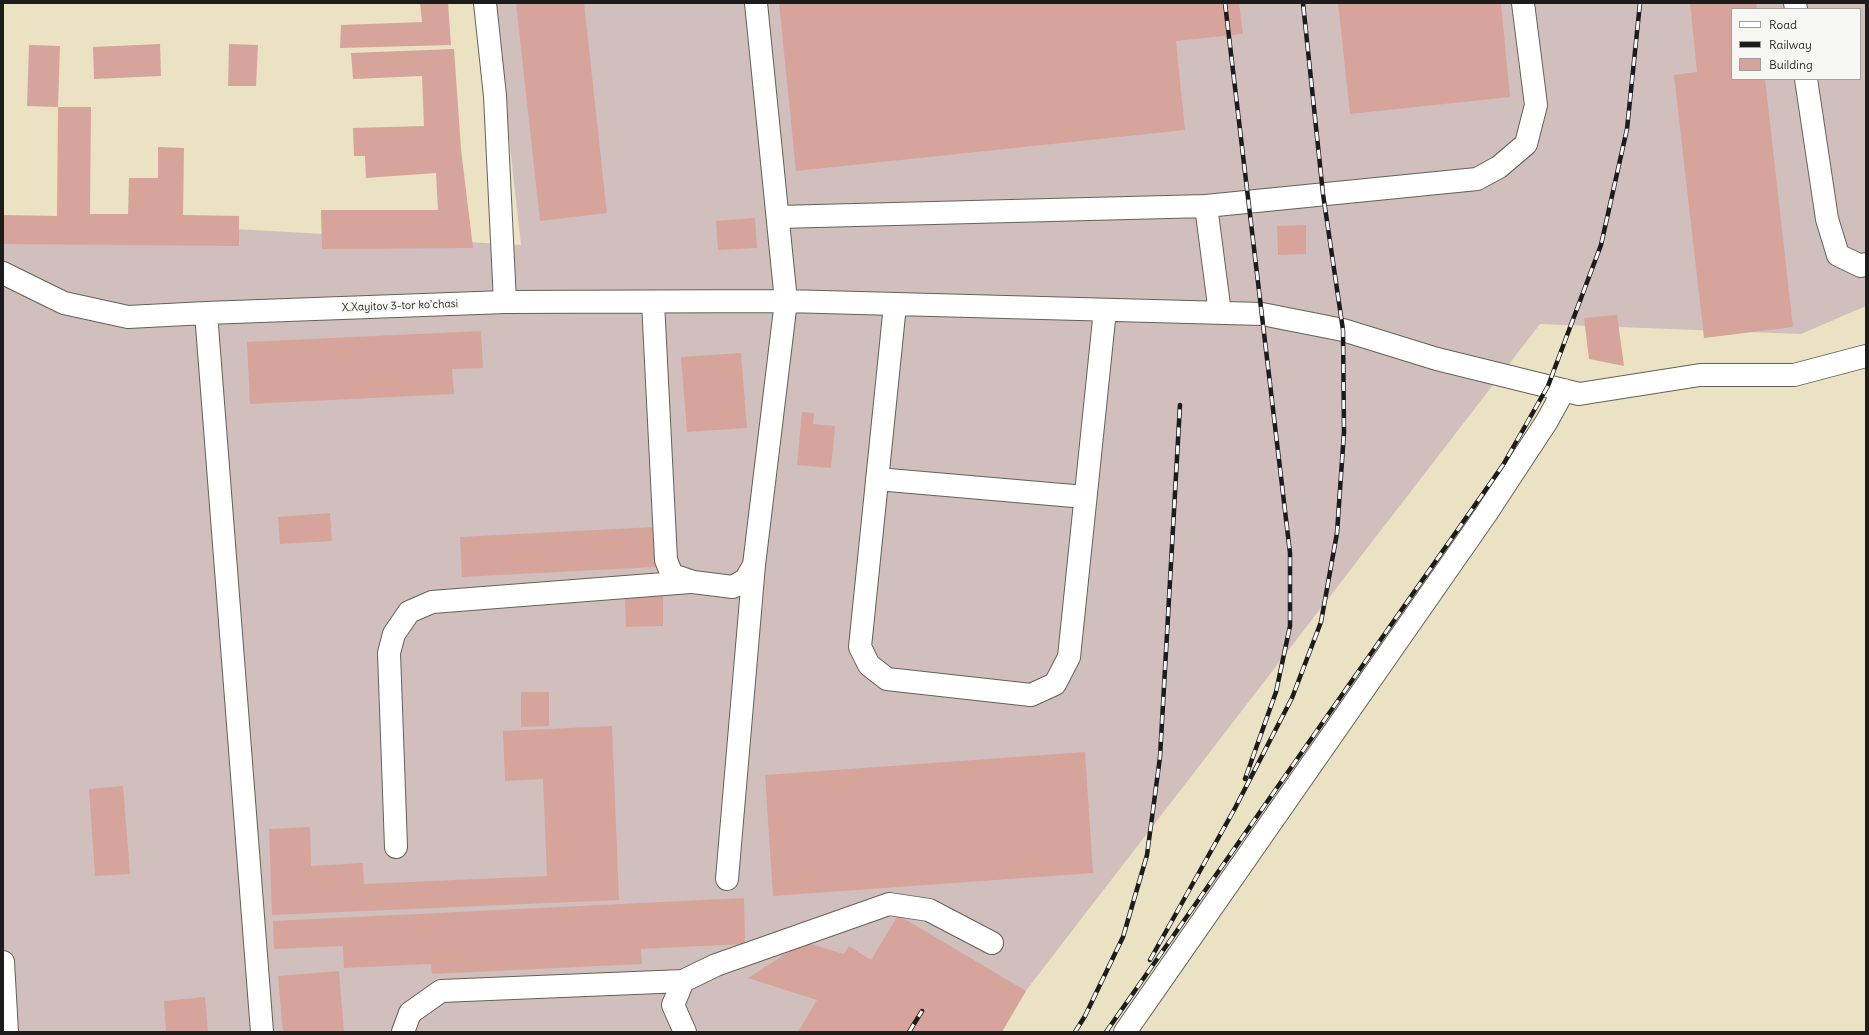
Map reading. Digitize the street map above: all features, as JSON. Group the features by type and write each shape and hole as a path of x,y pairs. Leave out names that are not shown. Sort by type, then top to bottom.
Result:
{"street":[{"path":"485,3 495,96 505,302"},
{"path":"727,879 754,564 786,302 756,3"},
{"path":"778,217 1206,206 1478,179 1500,167 1526,144 1536,104 1523,3"},
{"path":"1806,80 1827,219 1838,255 1861,266 1866,264"},
{"path":"1206,206 1220,313"},
{"name":"X.Xayitov 3-tor koʼchasi","path":"3,273 64,303 128,317 505,302 786,302 1262,314 1342,330 1437,359 1579,394 1700,375 1794,375 1866,356"},
{"path":"653,302 666,560 672,576 693,582 733,587 746,579 754,564"},
{"path":"895,305 860,647 869,665 887,679 1031,695 1055,684 1069,657 1105,310"},
{"path":"206,313 262,1032"},
{"path":"1125,1032 1486,514 1547,421 1564,390"},
{"path":"877,480 1085,497"},
{"path":"396,847 389,654 394,634 409,612 432,602 693,582"},
{"path":"403,1032 410,1013 441,992 683,981 716,965 889,904 929,910 992,943"},
{"path":"3,962 7,1032"},
{"path":"683,981 673,1005 685,1032"}],"shaded area":[{"path":"494,3 1866,3 1866,306 1801,334 1540,324 994,1032 3,1032 3,216 521,245"}],"building":[{"path":"420,3 448,3 451,45 340,48 341,25 422,22"},
{"path":"516,3 584,3 607,213 540,221"},
{"path":"779,3 1239,3 1243,34 1176,41 1185,130 796,171"},
{"path":"1338,3 1501,3 1510,97 1350,114"},
{"path":"1690,3 1756,3 1757,8 1731,8 1731,80 1765,80 1793,327 1704,338 1674,75 1697,72"},
{"path":"160,44 161,76 94,79 93,47"},
{"path":"229,44 258,45 256,86 228,86"},
{"path":"29,45 60,46 58,107 27,106"},
{"path":"454,49 461,149 473,248 322,249 321,210 438,210 436,173 366,178 365,156 354,156 353,128 424,126 422,76 353,79 351,53"},
{"path":"58,107 91,107 90,214 128,214 129,178 158,178 158,147 184,148 183,215 239,216 239,246 3,244 3,215 57,216"},
{"path":"755,218 757,248 718,250 716,221"},
{"path":"1306,225 1306,254 1278,255 1277,226"},
{"path":"1617,315 1624,366 1589,359 1584,318"},
{"path":"481,331 483,368 452,369 454,394 250,404 247,342"},
{"path":"741,353 747,428 687,432 681,357"},
{"path":"802,412 814,413 813,424 835,426 831,468 797,465"},
{"path":"330,513 332,541 280,544 278,517"},
{"path":"654,527 656,567 462,577 460,537"},
{"path":"663,596 663,626 626,627 625,598"},
{"path":"521,692 549,692 549,726 521,727"},
{"path":"612,726 619,900 272,915 269,829 310,827 311,866 363,863 364,884 547,876 543,779 505,781 503,731"},
{"path":"1085,752 1093,873 773,896 765,775"},
{"path":"123,786 130,874 95,876 89,789"},
{"path":"744,898 745,944 641,949 642,964 432,974 431,964 344,968 343,946 274,949 273,921"},
{"path":"898,915 1026,991 1002,1032 798,1032 817,1000 748,978 804,942 844,954 849,946 871,960"},
{"path":"339,971 344,1032 283,1032 278,976"},
{"path":"205,997 208,1032 166,1032 164,1001"}],"railway":[{"path":"1225,3 1290,553 1290,626 1276,692 1245,779"},
{"path":"1150,960 1234,810 1292,698 1321,622 1337,533 1344,432 1343,330 1323,194 1303,3"},
{"path":"1106,1032 1503,465 1548,386 1601,245 1627,129 1640,3"},
{"path":"1075,1032 1085,1016 1123,937 1147,855 1160,757 1180,405"},
{"path":"909,1032 922,1011"}]}
